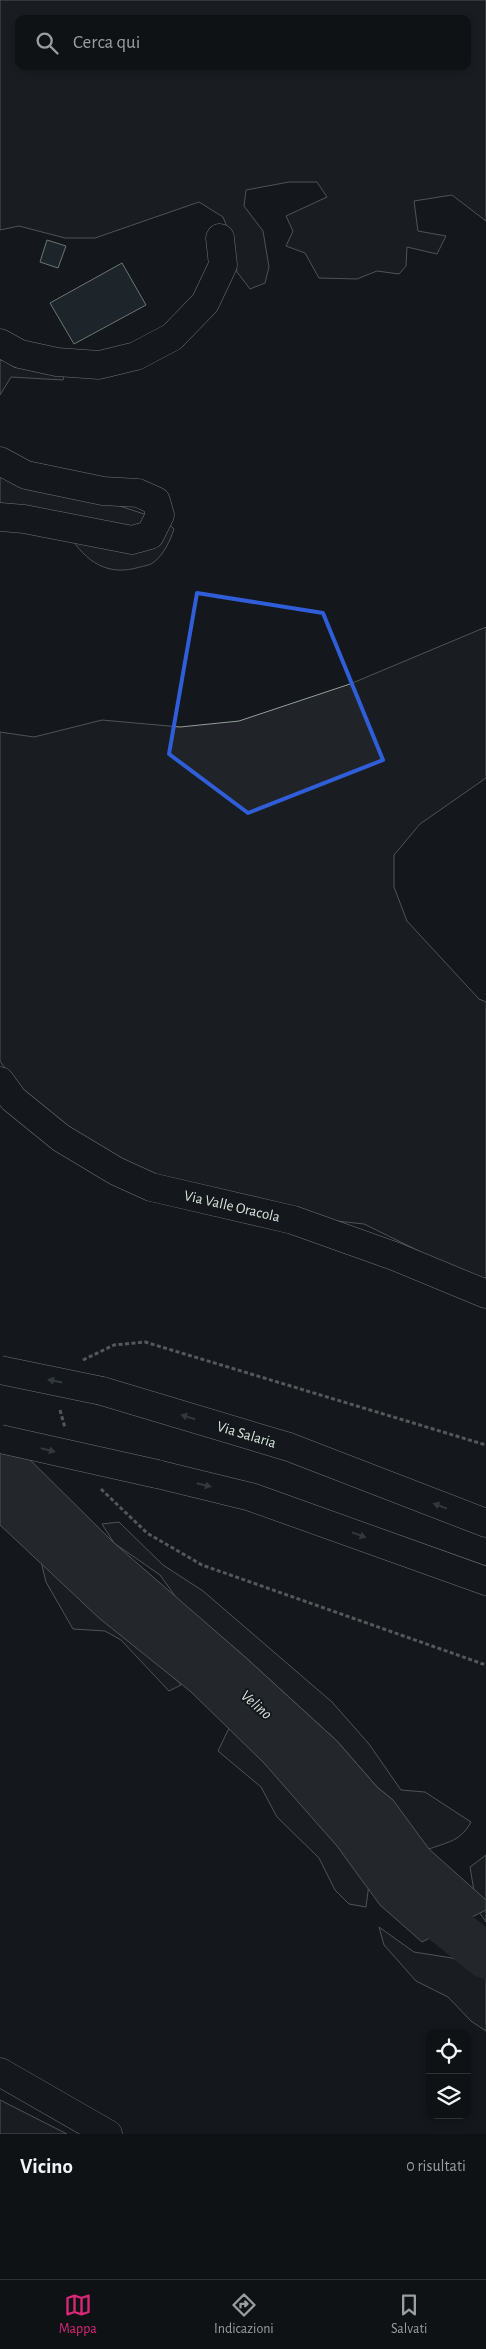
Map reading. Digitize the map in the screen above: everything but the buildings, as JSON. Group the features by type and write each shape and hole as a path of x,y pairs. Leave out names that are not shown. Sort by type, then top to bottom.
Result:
{"main road":[{"path":"0,344 20,354 56,362 99,365 136,356 172,337 206,302 223,265 220,238"},
{"path":"0,461 26,475 103,491 138,493 156,501 160,515 150,535 132,540 0,516"},
{"name":"Via Valle Oracola","path":"0,1081 13,1099 61,1138 116,1171 151,1187 293,1220 394,1256 486,1294"},
{"name":"Via Salaria","path":"0,1370 102,1391 289,1447 486,1523"},
{"path":"0,1439 251,1497 486,1581"},
{"path":"0,2072 108,2134"}],"highlighted area":[{"path":"197,593 323,613 383,760 248,813 169,754"}],"shaded area":[{"path":"0,0 486,0 486,221 452,195 414,201 418,231 446,236 437,254 407,247 406,266 399,274 377,271 357,279 319,278 305,253 286,246 293,231 286,216 327,197 317,182 289,182 246,190 244,206 263,231 269,267 265,283 250,289 237,272 233,241 223,217 199,202 95,238 65,238 19,226 0,230"},
{"path":"0,360 65,372 63,380 11,377 0,395"},
{"path":"0,473 45,489 120,506 147,515 135,534 0,508"},
{"path":"170,525 174,529 158,559 149,565 128,570 108,568 90,560 69,535"},
{"path":"486,627 486,778 420,824 394,855 394,887 407,921 479,999 486,1002 486,1306 421,1252 364,1224 308,1218 219,1196 125,1165 58,1124 10,1076 0,1061 0,732 34,737 102,720 180,727 239,721 350,684"},
{"path":"119,1522 163,1565 203,1591 332,1702 369,1744 401,1790 425,1792 471,1822 463,1833 453,1840 429,1849 406,1836 393,1800 377,1787 337,1741 244,1656 178,1600 160,1575 114,1543 102,1524"},
{"path":"38,1549 162,1661 181,1685 169,1691 121,1640 105,1631 73,1629 46,1582"},
{"path":"231,1724 257,1739 369,1884 366,1907 349,1904 335,1890 319,1858 277,1817 261,1787 218,1751"},
{"path":"486,1855 486,1922 477,1909 470,1867"},
{"path":"379,1927 414,1952 452,1958 486,1972 486,2031 471,2021 448,1997 416,1981 384,1945"},
{"path":"0,2100 67,2134 0,2134"}],"water":[{"path":"0,1430 114,1543 244,1656 337,1741 377,1787 393,1800 429,1849 486,1900 486,1910 422,1942 380,1905 337,1846 263,1762 190,1691 99,1618 0,1525"}],"waterway":[{"name":"Velino","path":"412,1879 445,1923 486,1956"}]}
